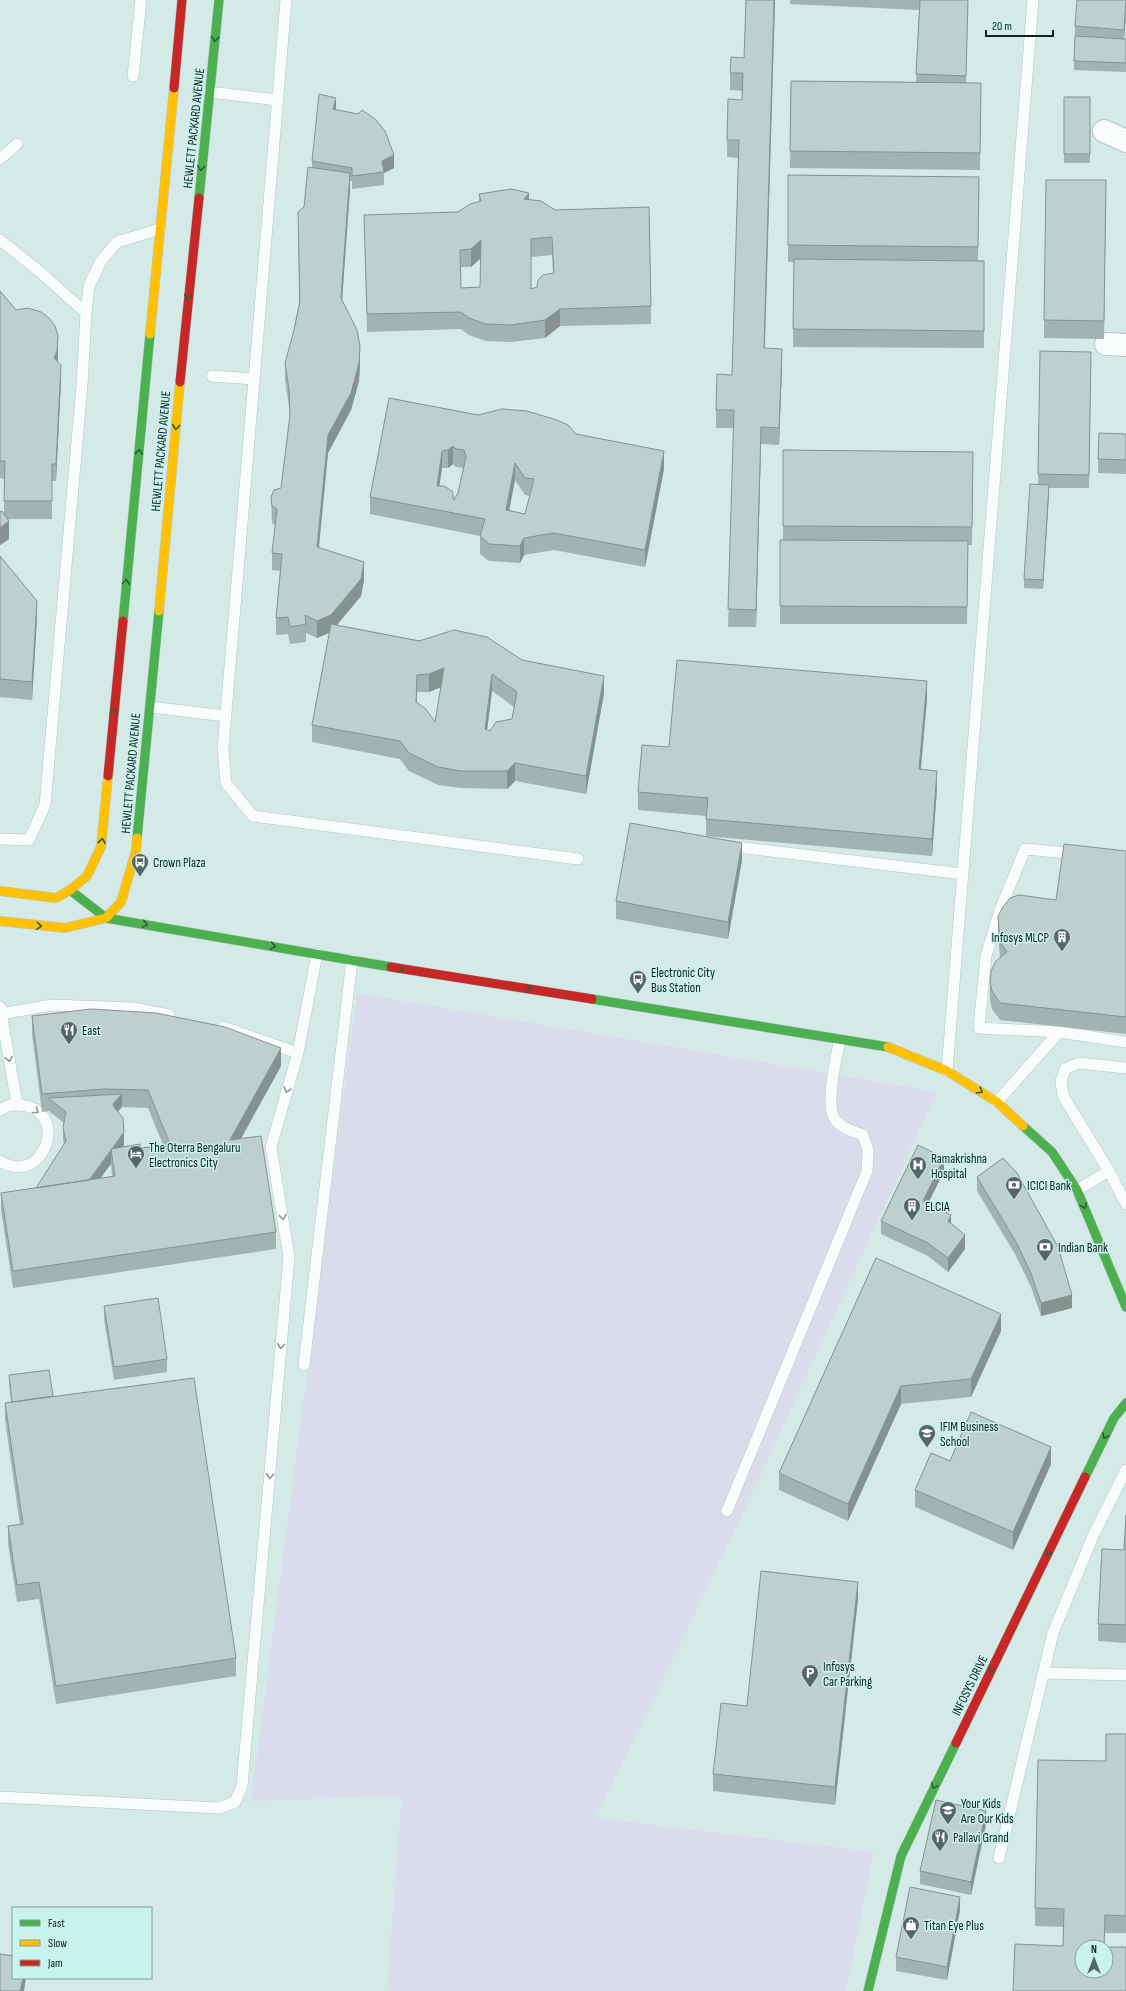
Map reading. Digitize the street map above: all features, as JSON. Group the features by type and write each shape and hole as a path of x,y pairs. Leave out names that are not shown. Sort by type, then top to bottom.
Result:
{"street":[{"name":"HEWLETT PACKARD AVENUE","path":"70,890 87,876 101,847 182,0"},
{"name":"HEWLETT PACKARD AVENUE","path":"106,918 121,902 136,852 180,373 219,0"},
{"path":"1104,131 1126,141"},
{"path":"0,891 56,898 70,890 106,918"},
{"path":"0,921 65,928 106,918 889,1048 946,1071 997,1102 1052,1152 1077,1190 1126,1308"},
{"name":"INFOSYS DRIVE","path":"868,1991 901,1856 1114,1418 1126,1403"}],"lane":[{"path":"133,76 141,0"},
{"path":"286,0 226,716 224,749 226,783 253,816 578,858"},
{"path":"946,1071 1033,0"},
{"path":"209,92 278,100"},
{"path":"0,159 17,144"},
{"path":"0,839 29,840 45,805 82,385 89,286 101,261 117,242 160,229"},
{"path":"0,240 39,270 86,313"},
{"path":"212,376 254,379"},
{"path":"150,707 226,716"},
{"path":"719,844 963,874"},
{"path":"1089,855 1025,849 1000,910 986,956 979,1028 1059,1032 1126,1042"},
{"path":"0,1795 220,1808 235,1802 242,1786 289,1257 271,1147 298,1053 317,954"},
{"path":"304,1364 352,960"},
{"path":"17,1104 1,1010 52,1005 134,1008 180,1018"},
{"path":"210,1024 225,1027 298,1053"},
{"path":"997,1102 1059,1032"},
{"path":"727,1511 868,1172 868,1150 863,1136 844,1128 834,1117 831,1091 840,1040"},
{"path":"1126,1068 1079,1064 1065,1069 1061,1080 1063,1096 1109,1171 1126,1204"},
{"path":"0,1110 4,1107 17,1104 30,1107 41,1114 48,1126 49,1139 45,1150 38,1159 28,1165 17,1167 0,1161"},
{"path":"1077,1190 1109,1171"},
{"path":"999,1858 1043,1673 1056,1626 1093,1536 1126,1470"},
{"path":"1043,1673 1126,1675"}],"shaded area":[{"path":"357,993 937,1092 737,1526 596,1818 874,1852 846,1991 387,1991 402,1796 251,1801"}],"building":[{"path":"746,0 774,0 764,348 782,349 779,428 761,427 756,610 728,609 734,410 716,410 717,374 732,375 739,140 727,140 728,99 742,100 743,73 730,73 731,57 744,58"},
{"path":"920,0 968,0 966,76 916,74"},
{"path":"1077,0 1126,0 1124,30 1075,26"},
{"path":"1075,36 1126,39 1126,63 1074,61"},
{"path":"791,81 981,83 980,153 790,151"},
{"path":"319,94 336,98 333,109 358,114 362,110 375,119 385,131 394,155 382,161 384,172 352,176 352,168 312,161"},
{"path":"1064,97 1090,97 1090,154 1064,154"},
{"path":"308,167 350,173 341,298 357,330 360,346 359,363 351,393 328,435 317,547 364,562 361,579 331,615 317,621 305,615 306,624 290,627 288,617 276,618 282,554 272,553 277,509 272,506 271,497 274,490 281,488 290,415 289,389 285,363 300,302 298,212 304,207"},
{"path":"788,175 979,177 978,247 788,245"},
{"path":"1046,180 1106,180 1104,321 1044,320"},
{"path":"511,189 529,193 524,199 541,201 555,210 649,207 651,306 560,309 545,320 511,325 486,324 469,318 461,312 367,314 364,215 458,212 470,204 481,201 479,194","holes":["552,237 554,273 543,275 538,280 537,287 531,289 531,239","481,240 480,287 461,288 460,250 471,249"]},
{"path":"794,259 984,261 984,331 793,329"},
{"path":"0,291 16,310 28,308 41,312 49,318 55,326 58,336 57,351 54,358 61,365 56,464 52,464 52,501 4,501 5,461 0,461"},
{"path":"1040,351 1091,352 1089,475 1038,474"},
{"path":"389,398 478,415 502,409 527,411 568,425 576,434 664,451 645,550 554,533 524,538 520,546 489,544 480,536 485,519 370,497","holes":["453,446 456,449 464,450 466,457 458,493 454,500 452,491 444,486 437,486 442,451 448,450","515,463 525,478 534,479 525,514 506,510"]},
{"path":"1099,433 1126,434 1126,460 1098,459"},
{"path":"783,450 973,452 972,527 783,526"},
{"path":"1030,484 1049,485 1043,580 1024,579"},
{"path":"2,511 9,521 0,528 0,512"},
{"path":"780,540 968,541 967,607 780,606"},
{"path":"0,556 37,601 32,682 0,679"},
{"path":"331,624 419,641 454,630 487,637 522,660 604,676 586,776 515,763 507,771 461,771 438,767 409,753 400,741 312,725","holes":["444,668 435,722 426,709 416,702 417,675 429,674","492,674 517,692 512,719 496,722 490,731 485,729"]},
{"path":"677,660 927,681 919,769 937,771 932,839 706,819 708,798 638,792 642,745 669,747"},
{"path":"630,823 742,843 728,922 616,901"},
{"name":"Infosys MLCP","path":"1064,844 1126,851 1126,1017 1000,1003 992,991 990,983 991,971 996,961 1007,952 1000,942 998,916 1010,898 1019,895 1056,900"},
{"path":"91,1009 156,1013 225,1027 281,1048 230,1140 261,1136 276,1232 13,1271 1,1193 115,1176 111,1149 140,1144 140,1148 150,1147 150,1150 158,1148 158,1151 172,1149 148,1090 104,1089 42,1094 32,1016"},
{"path":"122,1094 113,1104 123,1118 124,1132 89,1180 36,1188 66,1141 63,1127 66,1112 48,1098"},
{"name":"ELCIA","path":"918,1145 944,1158 923,1201 951,1215 948,1221 965,1235 948,1258 928,1243 881,1221"},
{"path":"1003,1158 1017,1173 1058,1247 1072,1295 1041,1303 1031,1273 1015,1240 977,1177"},
{"path":"876,1258 1001,1314 971,1379 901,1386 848,1504 779,1473"},
{"path":"158,1298 167,1359 114,1367 104,1306"},
{"path":"49,1370 53,1396 12,1402 9,1375"},
{"path":"194,1378 236,1658 56,1686 39,1582 17,1585 8,1526 23,1524 5,1403"},
{"path":"971,1412 1051,1447 1013,1532 915,1490 931,1453 950,1461"},
{"path":"1126,1515 1126,1625 1098,1624 1102,1549 1124,1550"},
{"path":"761,1571 858,1582 835,1787 713,1774 721,1703 747,1706"},
{"path":"1106,1734 1126,1734 1126,1916 1105,1915 1104,1939 1074,1939 1074,1979 1114,1979 1114,1947 1126,1947 1126,1991 1013,1991 1015,1944 1063,1946 1064,1909 1035,1908 1038,1760 1106,1761"},
{"path":"936,1800 986,1811 971,1882 920,1871"},
{"path":"910,1887 960,1897 947,1967 896,1957"},
{"path":"0,1954 12,1956 12,1979 23,1979 20,1991 0,1991"}],"traffic: fast":[{"path":"199,198 219,0"},
{"path":"123,621 150,334"},
{"path":"137,838 159,611"},
{"path":"70,890 106,918 391,967"},
{"path":"592,999 888,1047"},
{"path":"1023,1126 1052,1152 1077,1190 1126,1307"},
{"path":"1085,1477 1114,1418 1126,1403"},
{"path":"868,1991 901,1856 956,1743"}],"traffic: slow":[{"path":"150,334 174,88"},
{"path":"159,611 180,382"},
{"path":"0,891 56,898 70,890 87,876 101,847 108,776"},
{"path":"0,921 65,928 106,918 121,902 136,851 137,838"},
{"path":"888,1047 947,1071 997,1102 1023,1126"}],"traffic: jam":[{"path":"174,88 182,0"},
{"path":"180,382 199,198"},
{"path":"108,776 123,621"},
{"path":"391,967 592,999"},
{"path":"956,1743 1085,1477"}],"place":[{"name":"Crown Plaza","path":"140,877"},
{"name":"Infosys MLCP","path":"1062,952"},
{"name":"Electronic City Bus Station","path":"638,994"},
{"name":"East","path":"69,1045"},
{"name":"The Oterra Bengaluru Electronics City","path":"136,1169"},
{"name":"Ramakrishna Hospital","path":"918,1180"},
{"name":"ICICI Bank","path":"1014,1200"},
{"name":"ELCIA","path":"912,1221"},
{"name":"Indian Bank","path":"1045,1262"},
{"name":"IFIM Business School","path":"927,1448"},
{"name":"Infosys Car Parking","path":"810,1688"},
{"name":"Your Kids Are Our Kids","path":"948,1825"},
{"name":"Pallavi Grand","path":"940,1852"},
{"name":"Titan Eye Plus","path":"911,1940"}]}
